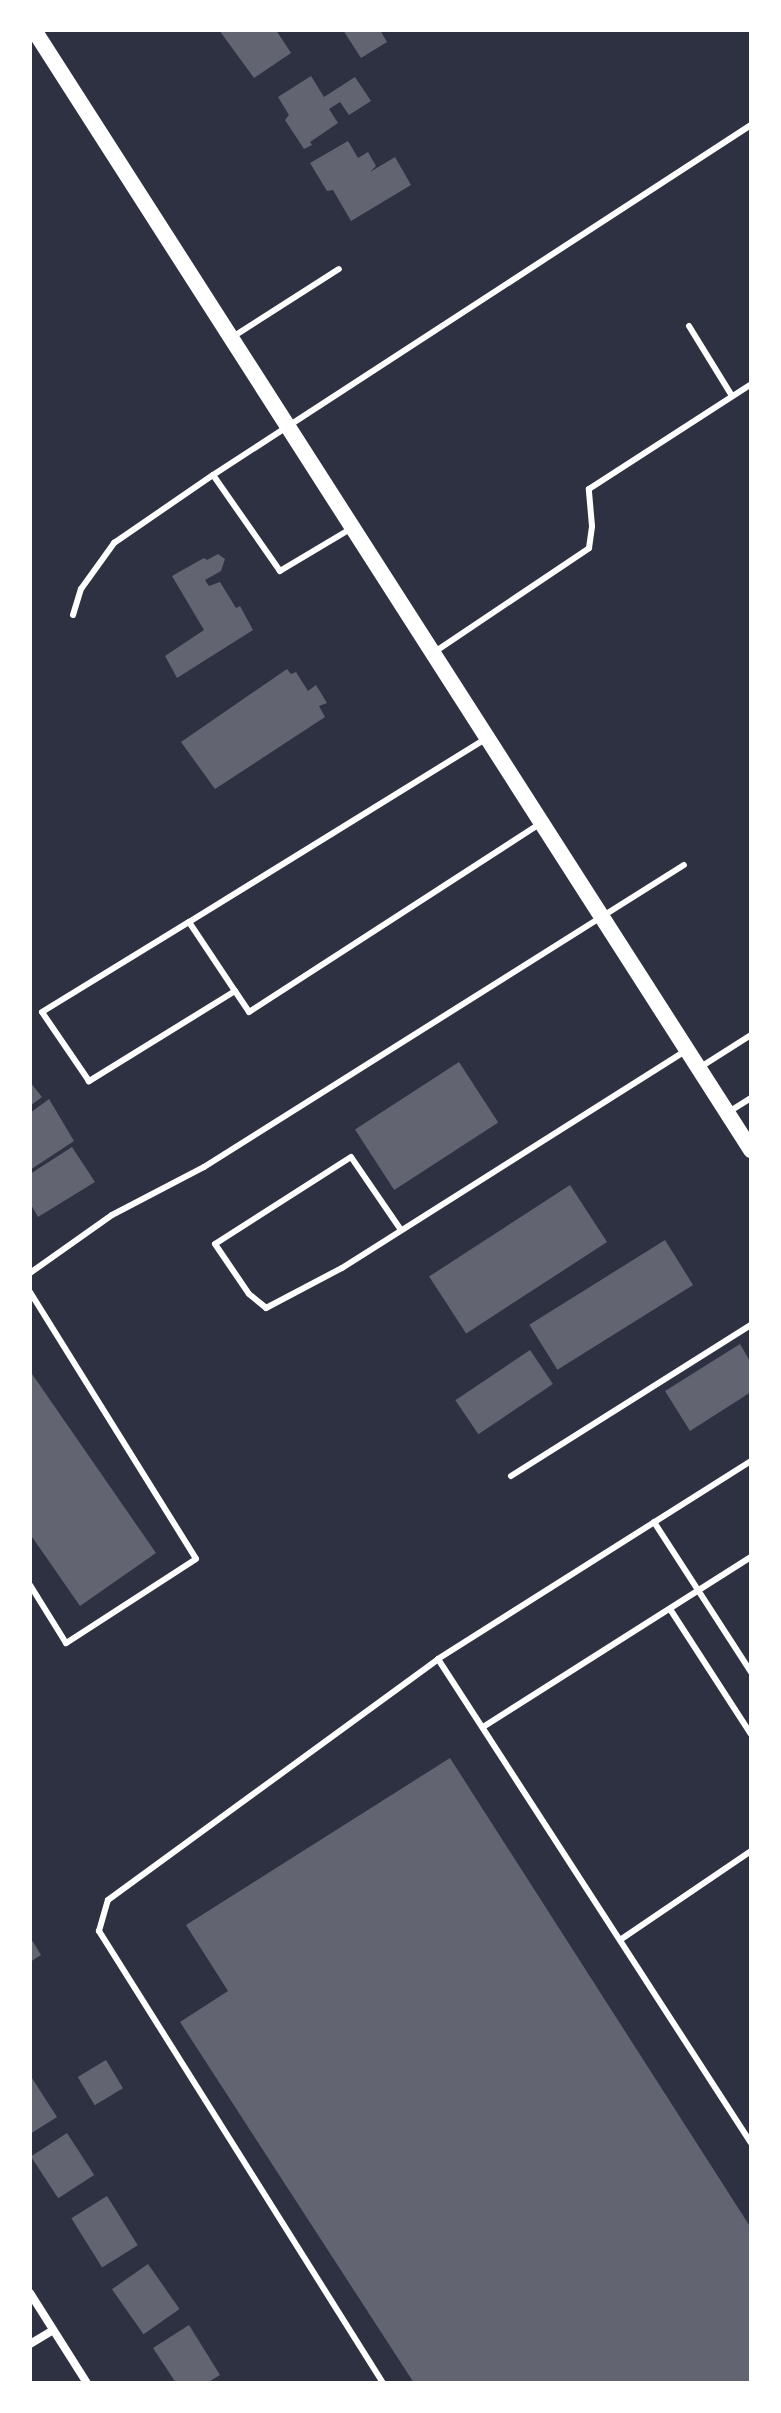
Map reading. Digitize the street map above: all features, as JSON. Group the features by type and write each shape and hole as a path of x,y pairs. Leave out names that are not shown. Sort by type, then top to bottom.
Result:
{"main road":[{"path":"34,30 751,1150"}],"street":[{"path":"30,2293 87,2383"},
{"path":"30,2344 53,2330"}],"lane":[{"path":"73,615 81,589 114,543 287,425 751,125"},
{"path":"231,338 339,269"},
{"path":"689,326 732,396"},
{"path":"432,654 589,548 592,526 589,489 751,384"},
{"path":"213,475 280,571 352,528"},
{"path":"235,991 89,1081 42,1012 487,738"},
{"path":"189,922 249,1012 541,823"},
{"path":"30,1273 112,1215 204,1167 684,865"},
{"path":"699,1068 751,1035"},
{"path":"401,1230 351,1157 215,1244 249,1294 266,1308 342,1268 688,1051"},
{"path":"727,1113 751,1098"},
{"path":"30,1292 196,1559 66,1643 30,1585"},
{"path":"511,1476 751,1325"},
{"path":"383,2383 99,1931 108,1900 438,1659 751,1461"},
{"path":"654,1522 751,1672"},
{"path":"483,1727 751,1557"},
{"path":"670,1609 751,1734"},
{"path":"438,1659 751,2143"},
{"path":"620,1940 751,1851"}],"building":[{"path":"219,30 276,30 291,53 254,78"},
{"path":"343,30 380,30 387,42 361,58"},
{"path":"311,76 324,97 355,77 371,101 349,115 340,102 329,109 338,123 304,149 285,120 289,115 278,97"},
{"path":"348,141 358,158 368,152 376,166 370,172 395,157 411,185 351,221 333,190 327,191 310,163"},
{"path":"218,554 225,559 221,571 205,580 209,586 220,582 236,608 240,606 253,630 177,678 165,656 204,630 172,576 204,558 207,560"},
{"path":"287,669 291,674 296,672 308,691 316,685 327,703 319,706 325,717 215,789 181,742"},
{"path":"459,1062 498,1122 394,1190 355,1130"},
{"path":"30,1082 42,1097 30,1106"},
{"path":"49,1099 74,1141 30,1170 30,1113"},
{"path":"72,1147 95,1182 38,1217 30,1203 30,1174"},
{"path":"570,1185 607,1242 466,1334 429,1276"},
{"path":"665,1240 693,1285 557,1370 529,1325"},
{"path":"740,1344 751,1363 751,1392 690,1431 665,1391"},
{"path":"530,1350 553,1384 478,1434 455,1400"},
{"path":"30,1371 156,1553 80,1606 30,1534"},
{"path":"450,1758 751,2228 751,2383 414,2383 180,2022 228,1991 186,1925"},
{"path":"30,1937 41,1955 30,1962"},
{"path":"106,2060 123,2088 95,2105 78,2077"},
{"path":"30,2075 57,2117 30,2134"},
{"path":"67,2133 94,2175 58,2198 31,2156"},
{"path":"107,2196 138,2245 102,2267 71,2218"},
{"path":"148,2264 180,2309 144,2334 112,2289"},
{"path":"189,2325 220,2375 207,2383 176,2383 153,2348"}]}
